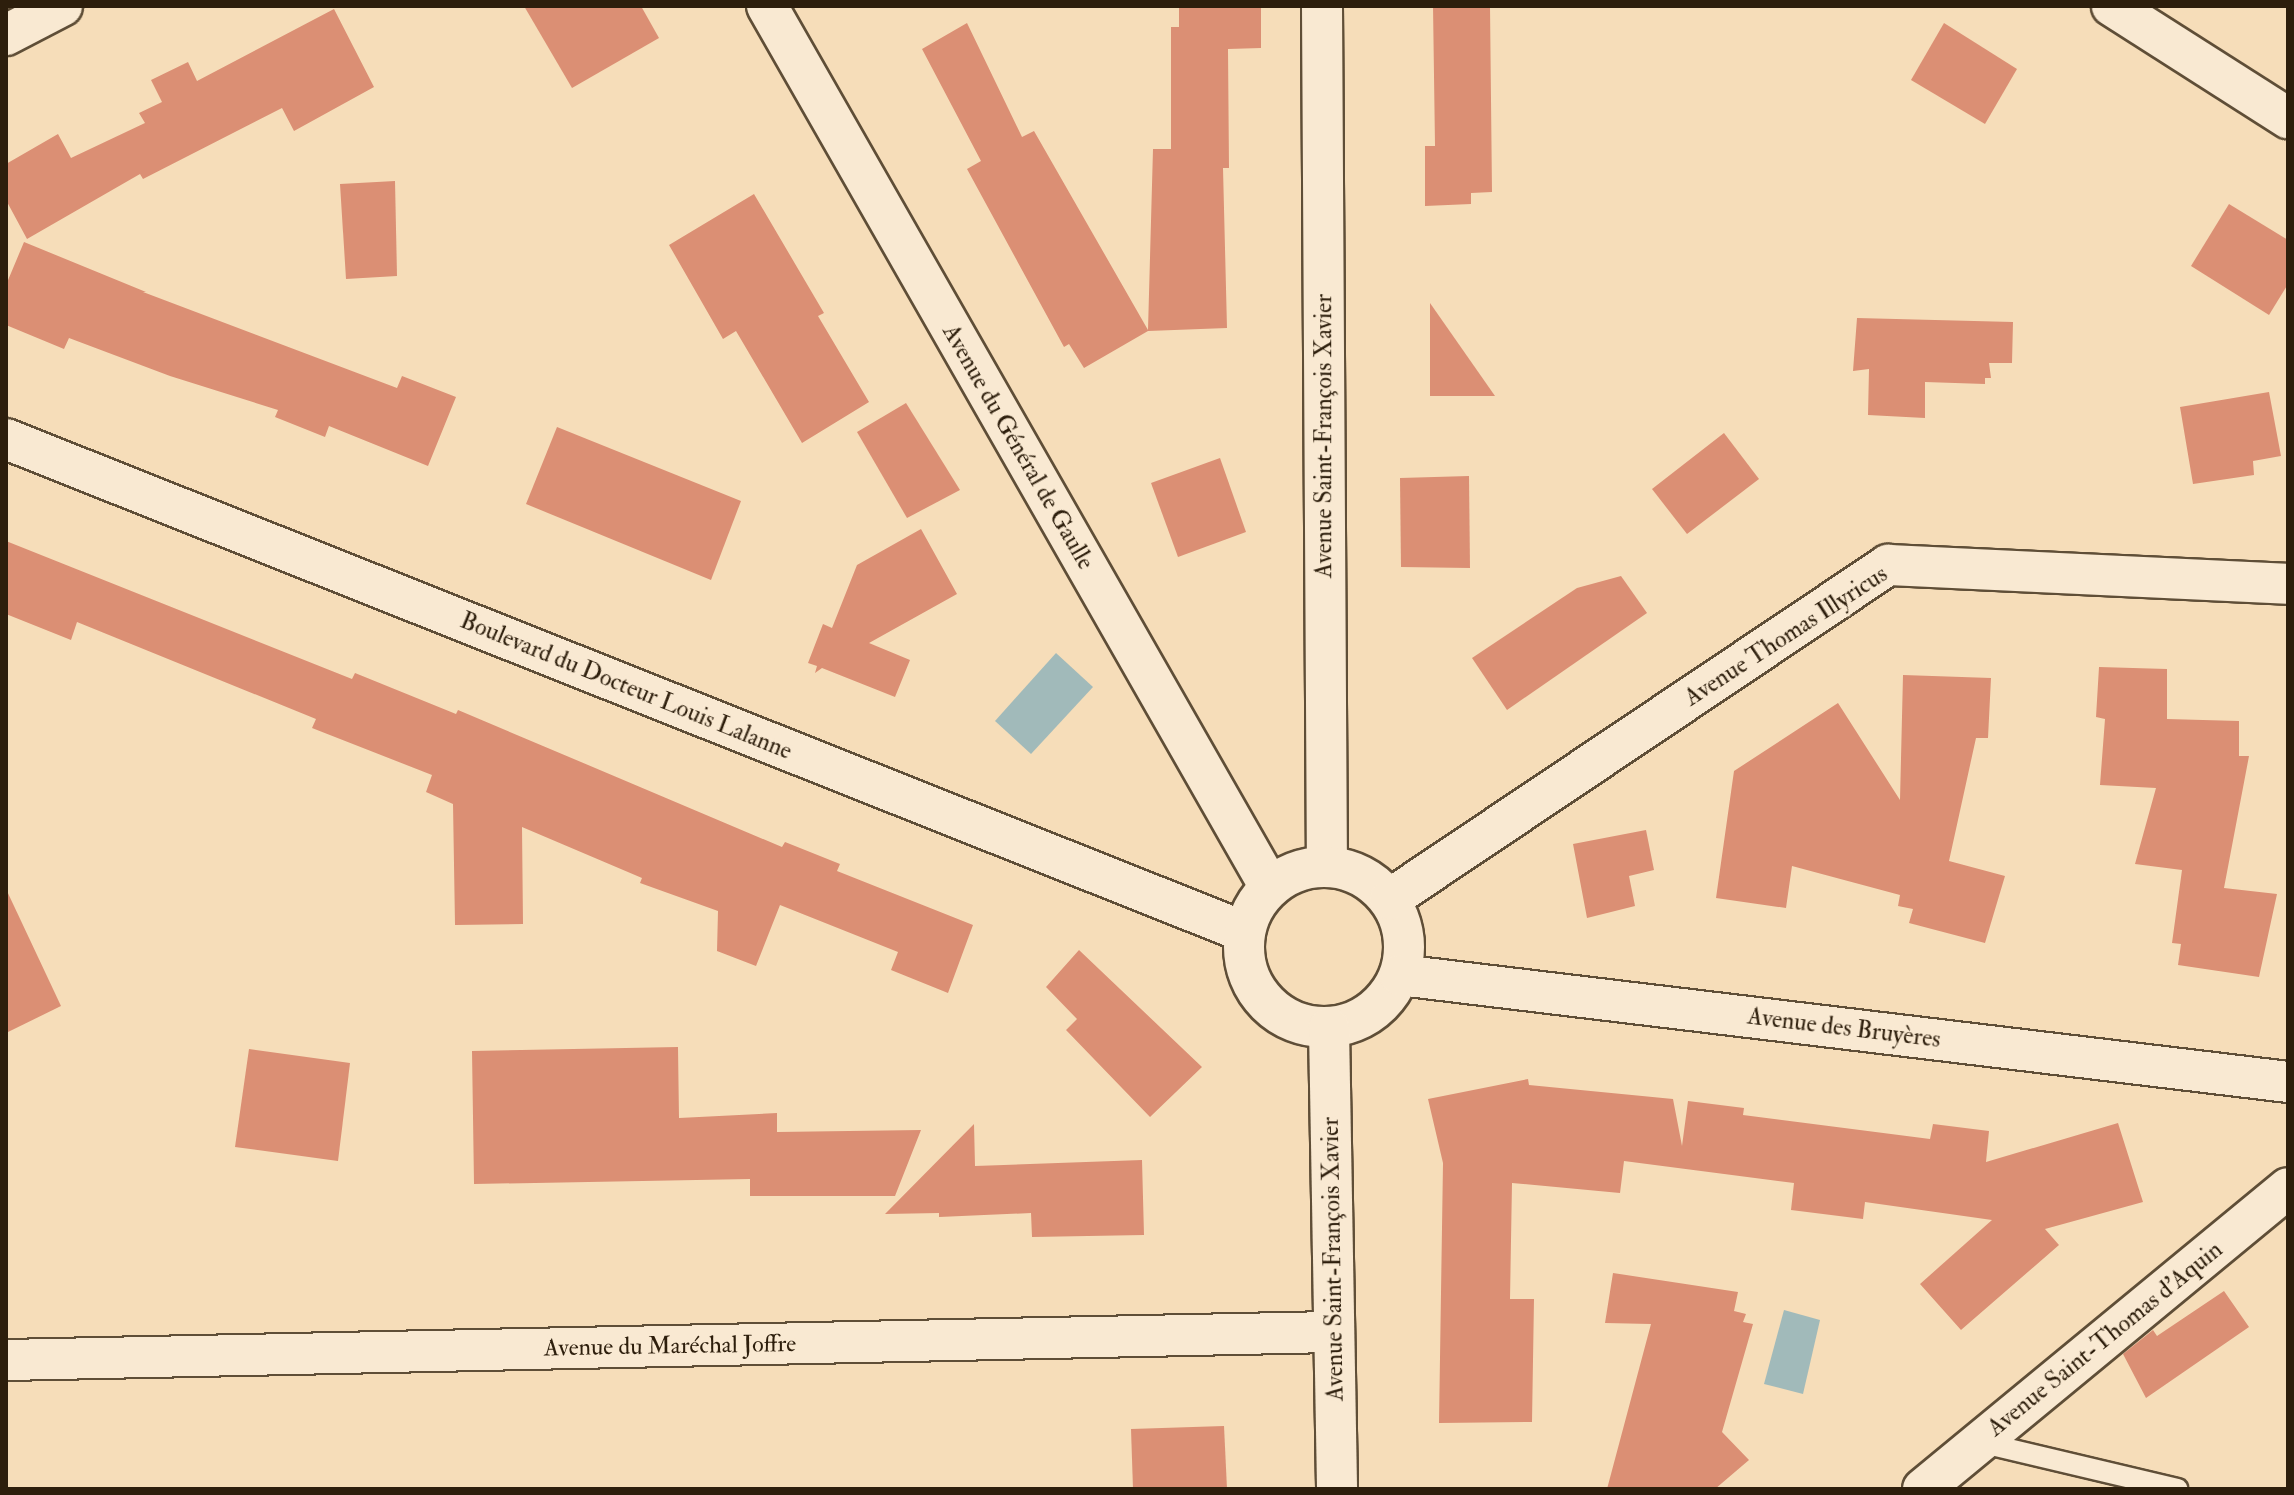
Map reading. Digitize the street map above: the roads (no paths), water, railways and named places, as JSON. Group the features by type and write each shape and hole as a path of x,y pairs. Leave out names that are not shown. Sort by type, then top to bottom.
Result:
{"street":[{"path":"6,35 62,6"},
{"name":"Avenue du Général de Gaulle","path":"767,6 1270,887"},
{"name":"Avenue Saint-François Xavier","path":"1322,6 1327,867"},
{"path":"2112,6 2288,118"},
{"name":"Boulevard du Docteur Louis Lalanne","path":"6,439 1245,932"},
{"name":"Avenue Thomas Illyricus","path":"1390,899 1888,565 2288,584"},
{"path":"1327,867 1350,871 1372,882 1390,899 1404,936 1400,975 1389,995 1373,1012 1352,1023 1329,1028 1293,1021 1263,1001 1250,980 1244,956 1245,932 1250,915 1270,887 1307,868 1327,867"},
{"name":"Avenue des Bruyères","path":"1400,975 2288,1082"},
{"name":"Avenue Saint-François Xavier","path":"1329,1028 1337,1489"},
{"name":"Avenue Saint-Thomas d'Aquin","path":"1923,1489 2288,1188"},
{"name":"Avenue du Maréchal Joffre","path":"6,1360 1333,1332"}],"lane":[{"path":"1979,1442 2178,1489"}],"water":[{"path":"1056,653 1093,687 1031,754 995,721"},
{"path":"1784,1310 1820,1320 1803,1394 1764,1384"}]}
